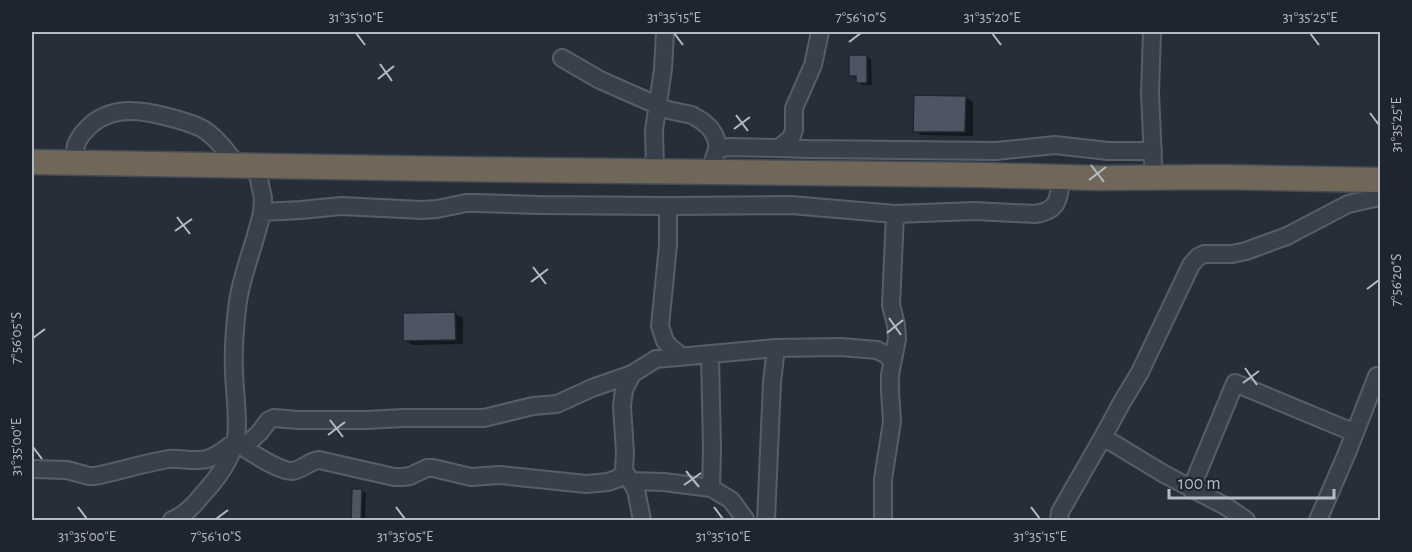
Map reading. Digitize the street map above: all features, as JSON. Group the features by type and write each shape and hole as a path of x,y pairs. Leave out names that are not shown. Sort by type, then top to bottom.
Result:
{"highway":[{"path":"32,162 655,171 713,160 984,175 1380,180"}],"street":[{"path":"655,171 654,130 663,69 665,32"},
{"path":"778,148 791,138 794,130 794,108 813,65 820,32"},
{"path":"1152,32 1150,92 1154,178"},
{"path":"562,58 600,80 668,110 692,115 702,121 715,136 713,160"},
{"path":"75,163 77,142 87,128 100,118 129,111 160,115 194,124 223,146 247,166 262,198 262,212 239,298 234,346 239,444 210,486 192,507 172,520"},
{"path":"713,160 728,147 996,150 1055,145 1108,151 1153,151"},
{"path":"262,212 341,206 422,210 477,203 791,205 895,214 953,211 1035,214 1045,213 1056,203 1061,177"},
{"path":"1059,520 1060,512 1140,374 1191,265 1198,257 1204,254 1232,254 1246,251 1287,236 1348,204 1380,197"},
{"path":"656,359 668,244 668,206"},
{"path":"883,520 883,479 892,422 890,375 897,339 891,305 895,214"},
{"path":"660,326 665,341 681,356"},
{"path":"32,469 67,470 95,476 178,458 207,459 260,432 274,418 366,420 484,418 533,406 557,404 592,388 632,374 656,359 776,348 841,347 867,348 883,352 892,362"},
{"path":"239,444 264,460 290,471 320,460 394,477 410,476 427,468 471,477 500,474 586,484 608,482 628,476 711,488 731,500 743,520 766,518 772,382 776,348"},
{"path":"710,355 711,488"},
{"path":"632,374 624,390 622,406 628,476 636,490 642,520"},
{"path":"1318,520 1377,376"},
{"path":"1191,489 1235,383 1355,433"},
{"path":"1103,437 1246,520"}],"building":[{"path":"849,55 867,55 867,83 856,83 856,76 849,76"},
{"path":"914,95 966,96 965,132 913,132"},
{"path":"455,312 456,340 403,341 403,313"},
{"path":"352,489 362,489 361,520 351,520"}]}
